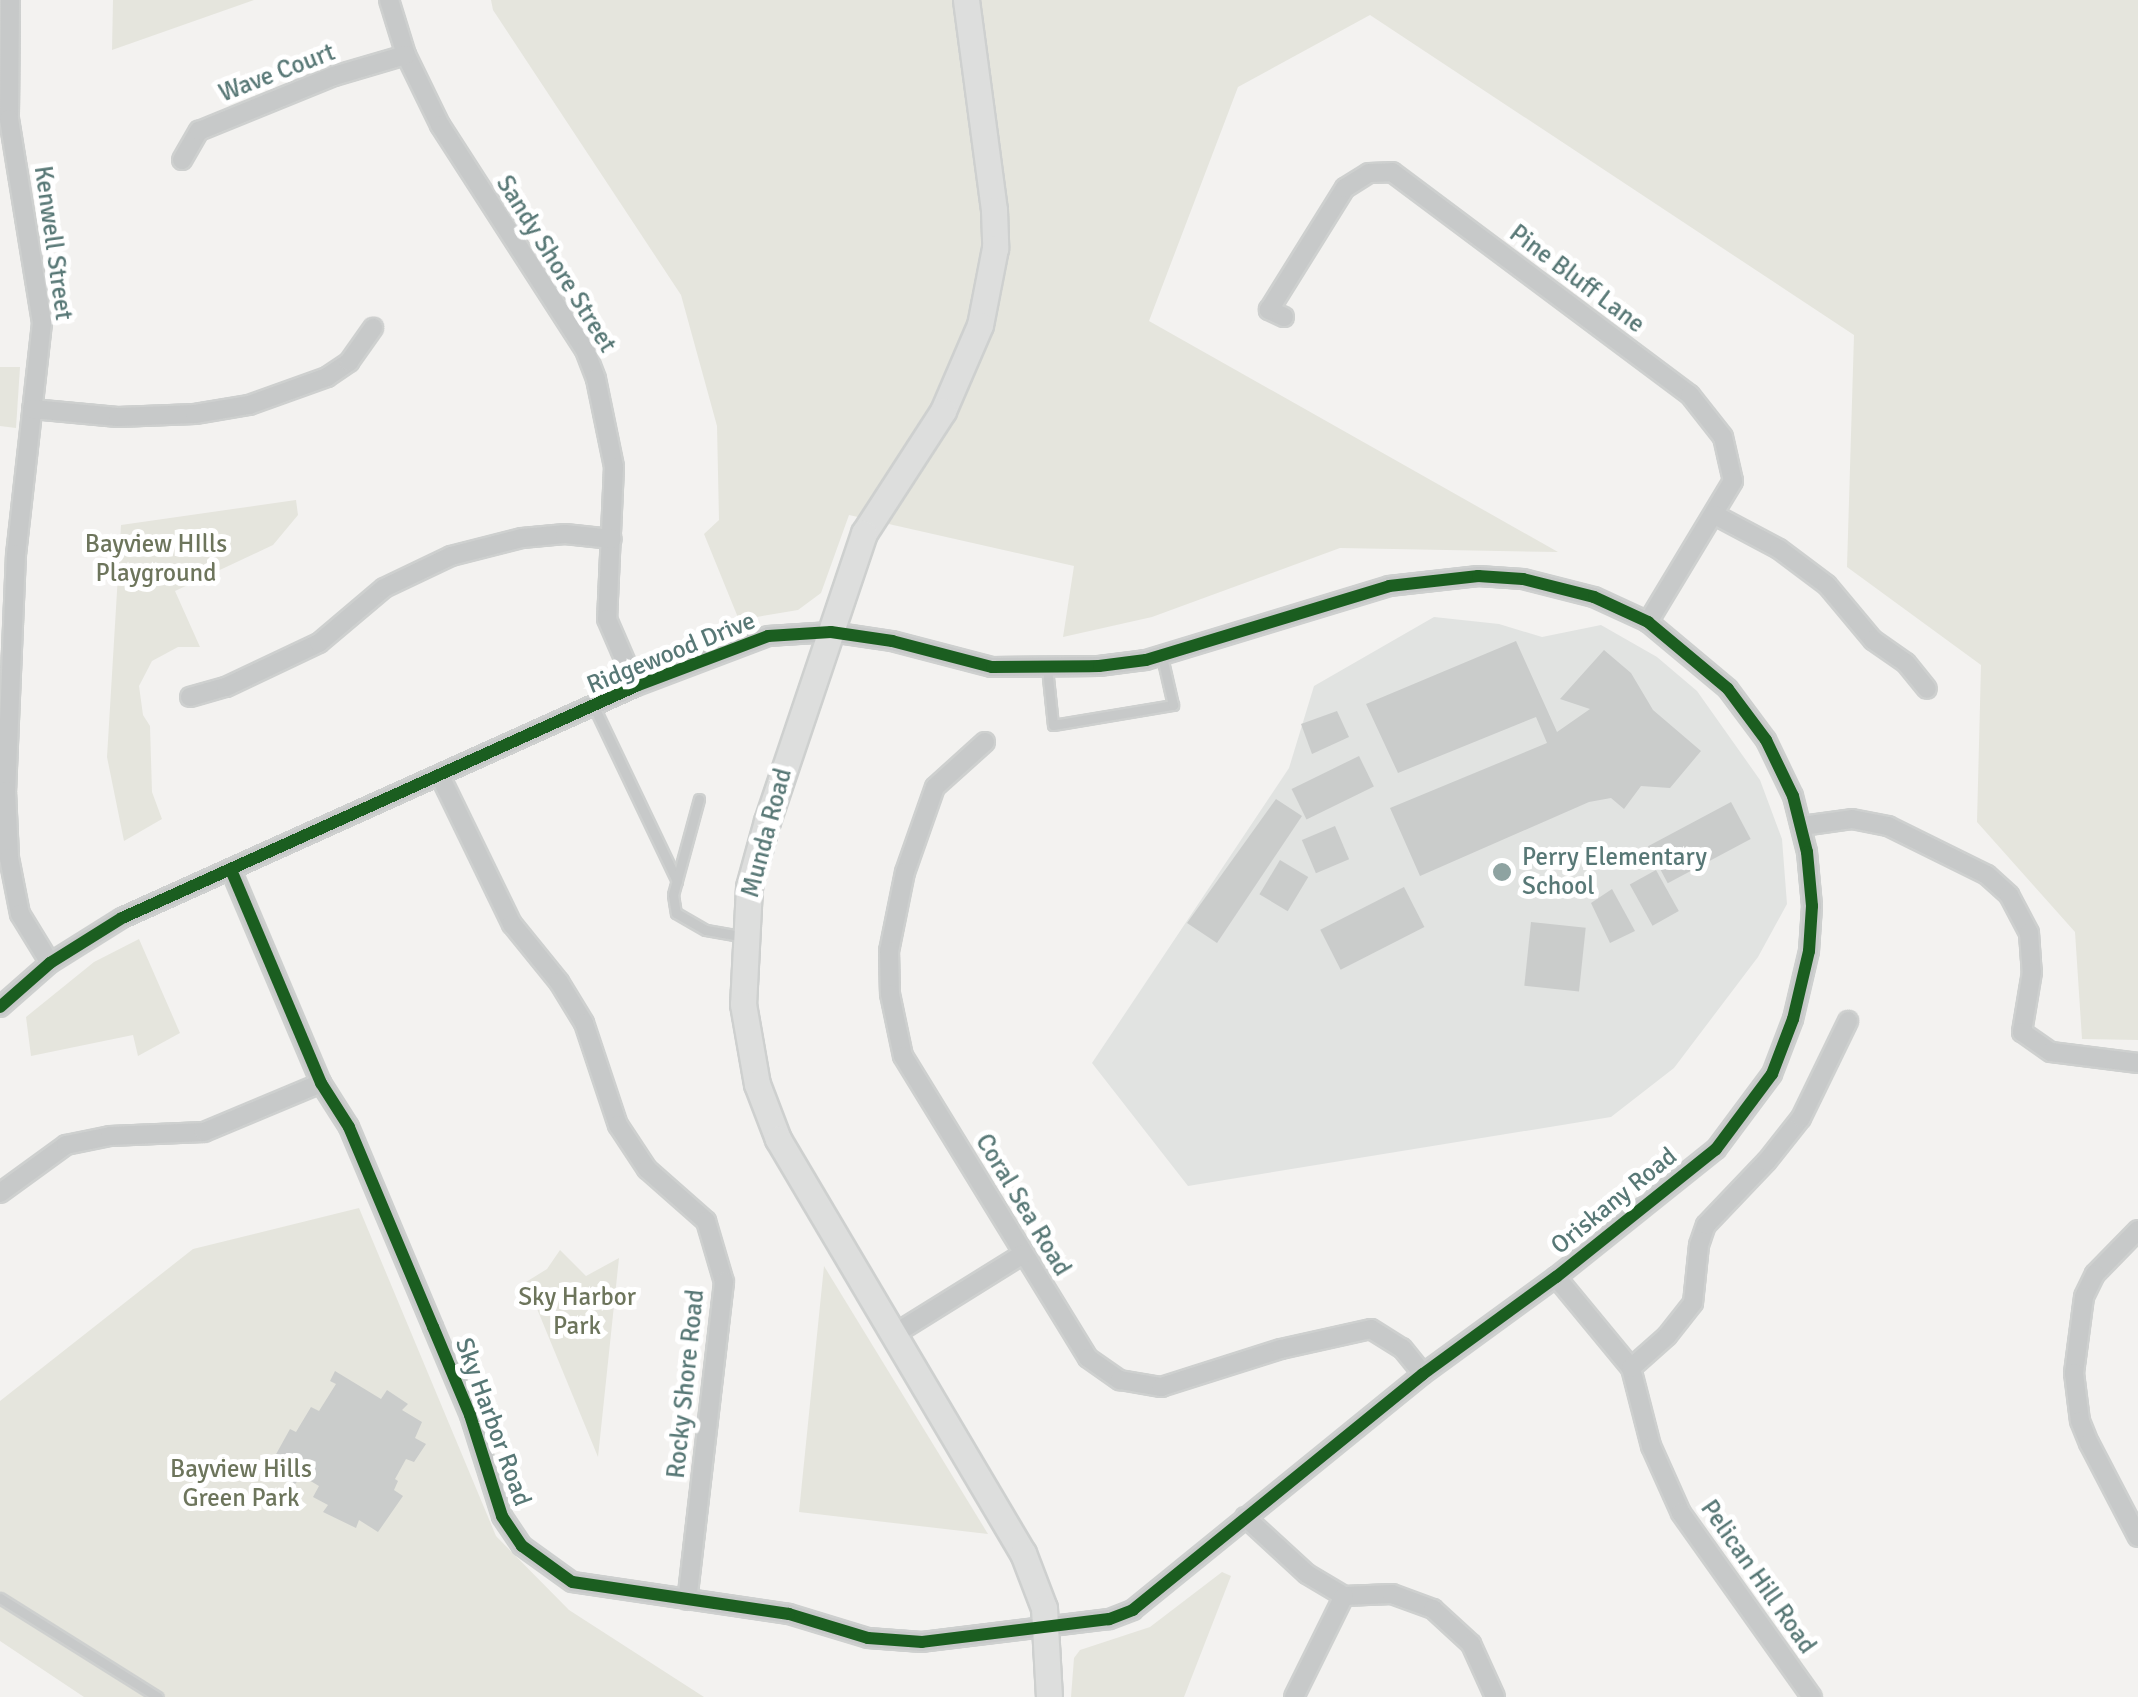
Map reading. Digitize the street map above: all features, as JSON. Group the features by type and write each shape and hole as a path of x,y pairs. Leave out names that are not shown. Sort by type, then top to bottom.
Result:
{"street":[{"name":"Kenwell Street","path":"10,0 9,119 42,323 16,554 6,791 10,858 20,914 50,963"},
{"name":"Sandy Shore Street","path":"389,0 406,55 440,126 585,350 604,400 614,468 607,619 636,686"},
{"name":"Munda Road","path":"966,0 994,210 995,248 980,325 943,411 864,533 766,821 749,887 743,1004 758,1084 778,1139 1023,1553 1044,1608 1050,1697"},
{"name":"Wave Court","path":"182,160 199,130 334,76 406,55"},
{"name":"Pine Bluff Lane","path":"1284,317 1269,310 1345,188 1369,173 1392,172 1703,408 1722,437 1733,481 1648,622"},
{"path":"32,409 118,416 195,414 249,405 327,377 349,362 373,328"},
{"path":"1715,515 1779,548 1826,585 1873,640 1906,663 1928,688"},
{"path":"190,697 226,687 319,644 384,588 450,556 522,538 565,534 612,539"},
{"name":"Ridgewood Drive","path":"0,1007 50,963 122,918 636,686 768,636 831,632 892,641 992,667 1099,666 1162,655 1389,586 1478,576 1523,579 1594,596 1648,622"},
{"name":"Oriskany Road","path":"1046,1629 1109,1620 1133,1610 1423,1374 1556,1277 1716,1149 1772,1074 1792,1019 1809,951 1811,879 1802,826 1780,767 1748,714 1728,690 1648,622"},
{"name":"Coral Sea Road","path":"985,742 935,787 905,872 889,950 890,994 904,1056 1088,1358 1120,1380 1161,1387 1280,1350 1371,1329 1402,1348 1423,1374"},
{"name":"Rocky Shore Road","path":"440,776 512,924 559,982 584,1023 618,1125 647,1169 706,1221 724,1282 687,1600"},
{"path":"1802,826 1852,819 1888,826 1999,884 2024,919 2031,946 2022,1032 2051,1052 2138,1063"},
{"name":"Sky Harbor Road","path":"231,870 320,1084 349,1127 371,1179 470,1415 511,1532 537,1560 572,1582 789,1614 868,1638 922,1642 1046,1629"},
{"path":"1631,1368 1668,1336 1692,1304 1706,1224 1767,1161 1800,1118 1848,1020"},
{"path":"0,1193 66,1145 110,1136 204,1132 320,1084"},
{"path":"2138,1230 2095,1274 2084,1297 2074,1362 2080,1421 2138,1537"},
{"path":"893,1335 1023,1254"},
{"name":"Pelican Hill Road","path":"1556,1277 1631,1368 1651,1446 1681,1514 1812,1697"},
{"path":"1244,1517 1307,1574 1344,1596 1392,1594 1433,1609 1471,1644 1495,1697"},
{"path":"1294,1697 1344,1596"}],"lane":[{"path":"1047,668 1054,724 1173,705 1162,655"},
{"path":"594,707 677,880"},
{"path":"700,799 673,895 676,913 706,930 744,937"},
{"path":"0,1598 158,1697"}],"shaded area":[{"name":"Perry Elementary School","path":"1434,617 1499,624 1542,637 1601,625 1657,657 1697,691 1760,780 1782,839 1787,904 1758,957 1674,1068 1611,1117 1188,1186 1092,1063 1289,768 1314,686"}],"green space":[{"path":"113,0 254,0 112,50"},
{"path":"491,0 2138,0 2138,1040 2082,1039 2075,932 1977,822 1981,665 1847,567 1854,335 1370,15 1238,87 1149,321 1558,552 1340,548 1152,617 1063,637 1074,566 849,515 821,593 798,610 739,620 704,534 719,520 717,426 681,295 493,10"},
{"path":"0,367 20,367 16,428 0,426"},
{"name":"Bayview HIlls Playground","path":"296,500 298,515 273,545 175,591 200,647 178,647 152,661 139,686 143,715 150,726 152,792 162,819 124,841 107,757 121,525"},
{"path":"139,939 180,1033 138,1056 133,1035 31,1056 26,1017 94,962"},
{"name":"Bayview Hills Green Park","path":"359,1208 496,1536 569,1610 704,1697 84,1697 0,1641 0,1401 193,1249"},
{"name":"Sky Harbor Park","path":"560,1250 586,1276 619,1258 598,1457 526,1282 547,1269"},
{"path":"824,1266 988,1534 799,1512"},
{"path":"1222,1572 1231,1576 1184,1697 1071,1697 1074,1658 1080,1650 1150,1627"}],"building":[{"path":"1516,641 1557,732 1590,709 1560,699 1604,650 1631,673 1653,710 1701,751 1670,788 1641,786 1624,809 1611,798 1589,802 1420,876 1390,808 1547,743 1536,717 1398,773 1366,704"},
{"path":"1337,711 1349,737 1312,754 1301,724"},
{"path":"1359,756 1374,787 1306,819 1292,789"},
{"path":"1276,799 1302,816 1217,943 1187,923"},
{"path":"1731,802 1751,839 1668,883 1648,846"},
{"path":"1335,826 1349,859 1316,873 1302,840"},
{"path":"1280,860 1308,877 1288,911 1259,894"},
{"path":"1656,870 1679,911 1653,926 1630,885"},
{"path":"1404,887 1424,927 1341,970 1320,930"},
{"path":"1612,889 1635,931 1610,943 1591,903"},
{"path":"1531,922 1586,928 1579,991 1524,986"},
{"path":"335,1371 381,1399 387,1390 408,1404 402,1410 422,1422 415,1438 426,1444 414,1462 406,1459 395,1479 398,1481 394,1490 403,1496 378,1532 359,1520 356,1528 323,1512 328,1505 313,1497 319,1486 302,1476 295,1484 270,1465 290,1429 296,1432 311,1407 319,1411 336,1384 330,1381"}],"cycle path":[{"path":"0,1007 50,963 122,918 636,686 768,636 831,632 892,641 992,667 1099,666 1146,660 1389,586 1478,576 1523,579 1594,597 1648,622 1728,689 1766,740 1793,796 1807,852 1812,906 1809,951 1793,1019 1772,1074 1716,1149 1556,1277 1423,1374 1133,1610 1109,1619 922,1642 868,1638 789,1614 572,1582 522,1546 502,1516 470,1415 349,1127 321,1083 231,870"}],"place":[{"name":"Perry Elementary School","path":"1502,872"}]}
